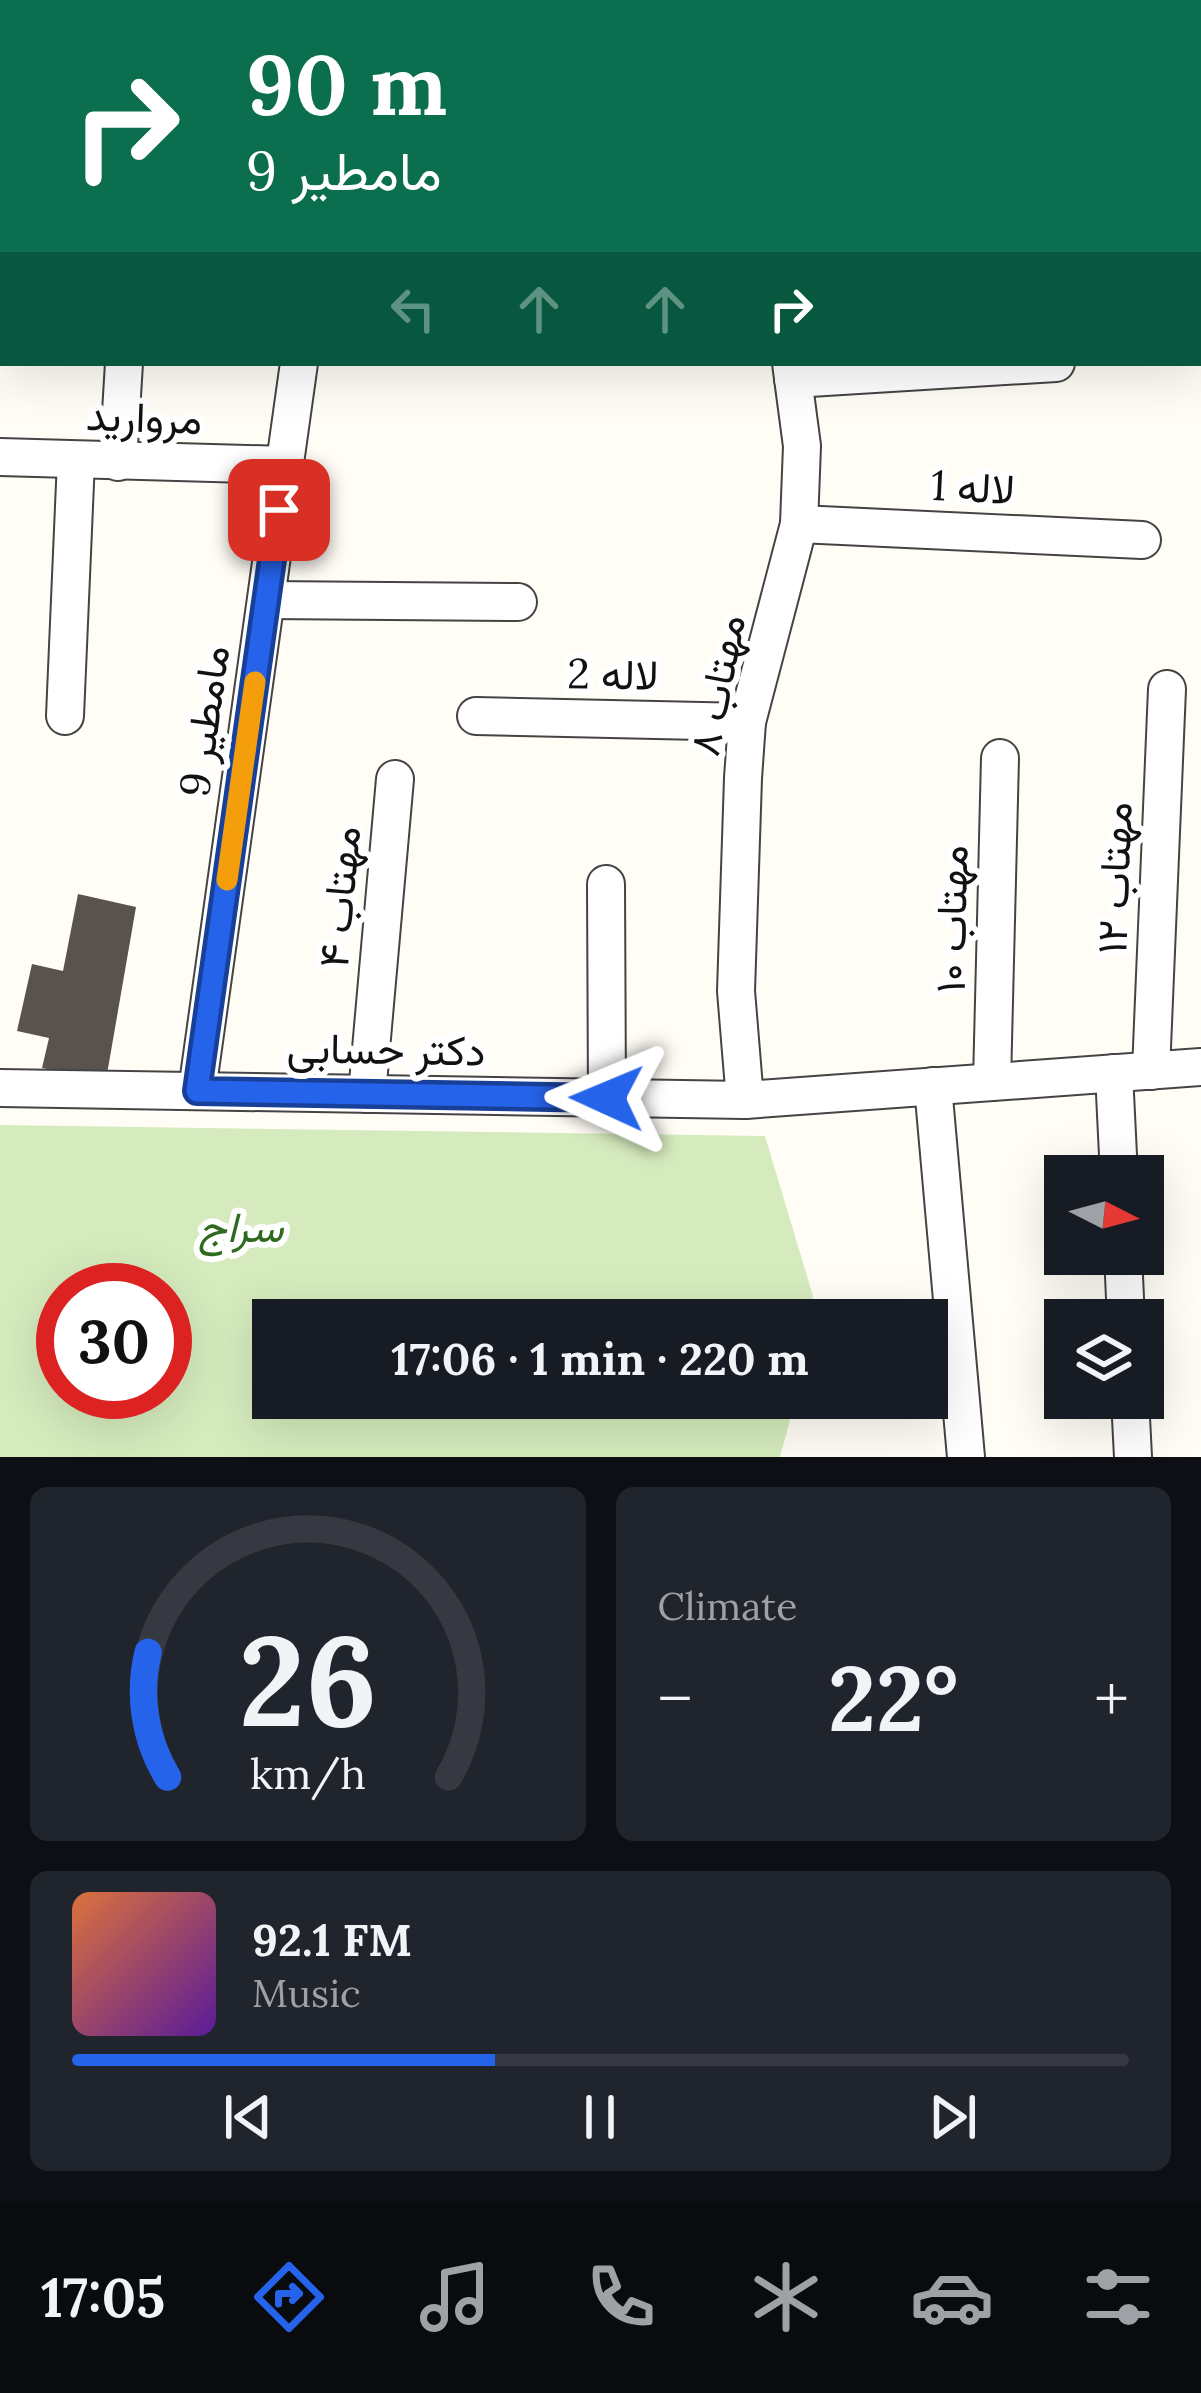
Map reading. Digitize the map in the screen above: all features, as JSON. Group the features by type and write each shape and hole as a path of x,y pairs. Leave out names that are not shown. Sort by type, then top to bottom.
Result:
{"street":[{"path":"118,462 124,366"},
{"name":"مامطیر 9","path":"197,1091 299,366"},
{"path":"792,371 957,366"},
{"name":"مهتاب ۸","path":"745,1100 736,991 747,722 799,524 802,446 792,371"},
{"name":"مروارید","path":"0,457 285,465"},
{"path":"65,716 76,460"},
{"name":"لاله 1","path":"799,524 1142,540"},
{"path":"267,600 518,602"},
{"name":"مهتاب ۱۲","path":"1151,1071 1167,689"},
{"name":"لاله 2","path":"476,716 747,722"},
{"name":"مهتاب ۱۰","path":"992,1082 1000,758"},
{"name":"مهتاب ۴","path":"367,1094 395,779"},
{"path":"605,884 607,1098"},
{"name":"دکتر حسابی","path":"0,1088 745,1100 1201,1067"},
{"path":"1114,1073 1118,1155"},
{"path":"933,1086 966,1457"},
{"path":"1131,1419 1133,1457"}],"green space":[{"name":"سراج","path":"0,1125 765,1136 812,1299 252,1299 252,1419 790,1419 780,1457 0,1457"}],"building":[{"path":"78,894 136,907 106,1080 42,1068 49,1038 17,1031 32,964 63,971"}],"slow traffic":[{"path":"227,880 255,682"}],"route":[{"path":"279,510 197,1091 607,1098"}]}
